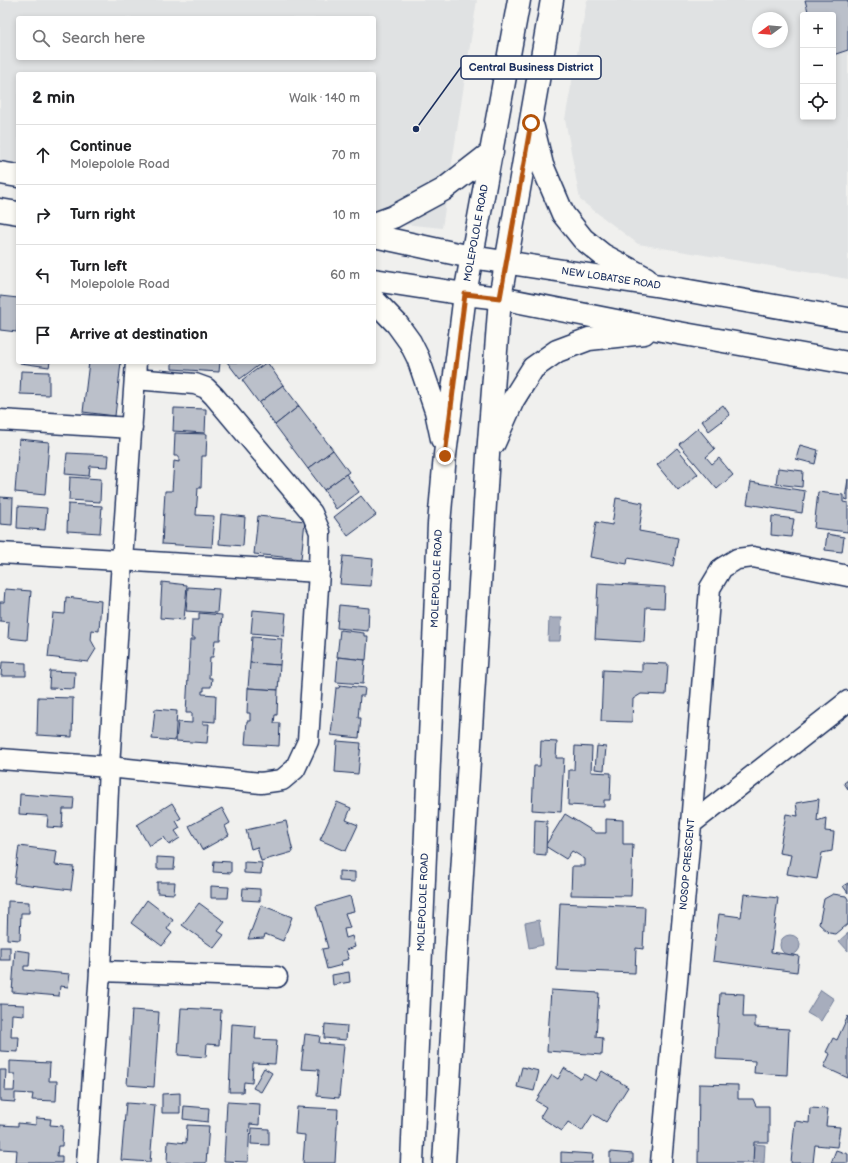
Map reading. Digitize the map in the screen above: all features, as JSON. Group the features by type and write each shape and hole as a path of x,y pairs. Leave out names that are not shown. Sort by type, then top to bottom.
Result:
{"main road":[{"name":"MOLEPOLOLE ROAD","path":"412,1163 439,524 445,456 471,257 520,0"},
{"path":"444,1163 488,455 500,298 552,0"},
{"path":"531,123 542,165 563,214 583,239 603,255 661,286"},
{"path":"376,223 393,217 443,190 492,152"},
{"path":"0,173 16,176"},
{"path":"0,210 16,213"},
{"name":"NEW LOBATSE ROAD","path":"376,236 471,257 661,286 848,319"},
{"path":"376,280 500,298 667,331 848,363"},
{"path":"376,302 397,324 410,342 418,358 436,411 445,456"},
{"path":"488,455 513,400 533,368 557,351 589,339 667,331"}],"street":[{"path":"0,759 109,767 261,783 282,780 295,769 308,741 319,572 320,532 312,513 206,388 195,384 136,371 109,767 100,971 87,1163"},
{"path":"0,420 132,428"},
{"path":"0,553 319,572"},
{"name":"NOSOP CRESCENT","path":"661,1163 710,588 722,568 737,559 753,557 848,576"},
{"path":"691,824 848,701"},
{"path":"100,971 277,977"}],"shaded area":[{"path":"0,0 477,0 442,228 376,221 376,72 16,72 16,186 0,184"},
{"path":"587,0 848,0 848,279 638,244 580,200 565,119"}],"water":[{"path":"549,618 562,618 560,641 548,641"},
{"path":"539,920 543,945 529,948 525,923"},
{"path":"848,933 848,951 839,941"},
{"path":"790,935 797,938 800,945 797,952 790,955 783,952 780,945 783,938"},
{"path":"821,990 834,999 821,1021 807,1013"},
{"path":"754,1144 765,1145 764,1163 753,1163"}],"building":[{"path":"805,0 848,0 848,50 836,54 836,12 808,12"},
{"path":"0,296 16,298 16,332 0,330"},
{"path":"27,364 50,364 49,367"},
{"path":"89,364 121,364 115,416 83,412"},
{"path":"172,364 220,364 219,372 172,369"},
{"path":"229,364 260,364 240,379"},
{"path":"264,364 268,364 283,385 259,403 242,380"},
{"path":"21,371 49,372 49,395 20,394"},
{"path":"283,385 299,406 275,425 259,403"},
{"path":"723,405 730,415 709,431 702,421"},
{"path":"299,406 333,450 308,469 275,425"},
{"path":"174,408 206,409 205,433 173,431"},
{"path":"698,428 715,449 706,457 712,464 719,458 733,475 717,489 679,444"},
{"path":"175,433 207,434 206,456 202,456 201,488 198,488 196,515 214,516 212,547 162,544 165,491 172,491 174,461 179,462 179,456 174,456"},
{"path":"19,439 49,442 45,495 15,492"},
{"path":"800,445 818,450 815,464 796,459"},
{"path":"677,448 698,474 678,491 657,465"},
{"path":"333,450 349,472 324,490 308,469"},
{"path":"67,453 109,455 108,467 90,466 89,476 65,474"},
{"path":"778,468 803,471 802,487 776,484"},
{"path":"346,474 359,492 336,509 324,490"},
{"path":"70,477 101,479 100,502 69,500"},
{"path":"848,479 848,500 845,499"},
{"path":"751,482 805,491 802,513 747,504"},
{"path":"818,492 843,495 843,502 848,503 848,532 814,528"},
{"path":"361,496 376,515 348,536 334,517"},
{"path":"0,497 13,498 12,525 0,524"},
{"path":"616,498 643,503 639,531 678,538 673,566 628,558 627,564 590,557 596,522 612,525"},
{"path":"68,504 102,506 100,533 67,531"},
{"path":"18,506 47,508 45,530 17,528"},
{"path":"221,514 245,517 243,546 219,544"},
{"path":"258,516 305,521 301,559 254,554"},
{"path":"772,516 794,519 791,537 771,535"},
{"path":"827,534 844,537 842,552 825,550"},
{"path":"343,556 373,559 371,586 340,584"},
{"path":"162,582 187,585 184,620 160,618"},
{"path":"598,583 665,587 664,608 646,607 644,642 595,639"},
{"path":"188,587 219,589 217,613 186,611"},
{"path":"5,589 31,591 27,640 8,638 9,622 0,621 0,602 4,602"},
{"path":"66,597 101,601 99,631 92,630 91,640 96,649 88,662 48,657 53,613 65,614"},
{"path":"339,605 369,608 368,631 337,628"},
{"path":"253,610 286,613 284,636 251,633"},
{"path":"199,613 222,615 220,640 215,640 213,657 210,657 209,678 212,678 211,687 204,687 204,691 202,691 202,694 216,695 215,722 203,721 203,724 209,724 207,743 176,741 178,722 192,723 192,713 186,713 190,640 195,640 195,638 191,638 192,620 199,620"},
{"path":"340,630 364,633 364,636 368,636 366,660 337,657"},
{"path":"252,637 282,639 280,665 250,663"},
{"path":"338,657 365,660 363,684 336,682"},
{"path":"2,662 26,663 26,676 1,676"},
{"path":"250,663 280,665 278,690 248,688"},
{"path":"642,663 668,664 666,695 641,694 633,699 632,722 601,721 603,670 642,672"},
{"path":"50,671 75,672 74,689 49,688"},
{"path":"340,685 365,688 364,696 360,696 358,718 361,718 359,738 331,735 336,688 339,688"},
{"path":"248,688 278,690 277,715 275,715 274,723 280,723 279,746 245,744 247,721 250,721 250,713 247,713"},
{"path":"38,697 73,698 72,737 37,735"},
{"path":"155,709 177,711 175,741 152,739"},
{"path":"337,741 361,743 358,774 335,772"},
{"path":"541,741 557,742 556,758 564,758 561,812 532,810 534,766 540,766"},
{"path":"575,746 592,747 591,772 611,773 610,800 604,800 604,807 568,805 569,770 574,770"},
{"path":"597,746 606,747 604,770 595,769"},
{"path":"848,780 848,789 844,783"},
{"path":"20,794 74,798 73,809 63,809 62,828 47,827 48,816 19,814"},
{"path":"819,799 817,821 826,818 825,831 834,832 832,851 822,853 817,879 787,874 791,855 779,853 786,814 798,816 796,803"},
{"path":"337,802 351,808 346,820 358,825 346,851 320,840"},
{"path":"172,803 181,818 176,821 180,828 175,831 180,838 169,845 164,837 149,846 137,825"},
{"path":"222,808 230,823 225,826 229,835 202,850 189,826"},
{"path":"565,814 596,833 606,833 606,819 623,820 623,844 633,844 631,896 571,895 572,866 585,866 585,859 572,851 566,859 545,846"},
{"path":"535,820 547,821 546,855 534,854"},
{"path":"286,821 293,852 261,861 257,847 251,849 246,830"},
{"path":"19,846 57,851 55,865 74,867 71,890 14,883"},
{"path":"157,857 175,858 174,869 157,869"},
{"path":"214,861 231,862 231,873 213,872"},
{"path":"244,862 262,863 261,874 244,873"},
{"path":"339,871 355,872 355,882 339,881"},
{"path":"157,882 175,882 174,894 157,893"},
{"path":"848,883 848,893 843,886"},
{"path":"211,886 229,887 228,898 211,898"},
{"path":"243,888 260,889 260,901 242,900"},
{"path":"744,894 778,898 771,952 799,956 797,972 713,961 719,914 741,917"},
{"path":"833,894 846,896 848,899 848,924 836,934 829,933 819,924 824,899"},
{"path":"350,896 354,911 345,913 350,928 344,929 346,938 352,936 355,947 346,950 349,959 341,961 342,965 327,969 322,949 328,948 316,906"},
{"path":"147,900 173,920 167,929 172,933 162,946 131,923"},
{"path":"8,901 29,902 29,913 21,913 20,940 7,939"},
{"path":"199,903 225,922 218,931 224,935 214,948 182,925"},
{"path":"560,903 645,907 643,949 636,948 635,973 557,970"},
{"path":"261,905 292,917 283,941 265,934 264,938 248,939"},
{"path":"0,947 10,947 10,960 0,960"},
{"path":"15,950 30,952 29,966 24,966 24,970 70,974 68,987 60,986 59,996 12,992"},
{"path":"349,972 350,982 333,985 332,975"},
{"path":"551,990 599,993 596,1037 603,1038 602,1055 547,1051"},
{"path":"720,993 744,994 743,1017 755,1017 755,1027 789,1029 787,1075 754,1073 755,1061 716,1059"},
{"path":"0,1004 24,1005 24,1015 12,1014 11,1037 19,1037 18,1052 0,1051"},
{"path":"181,1008 221,1010 219,1045 207,1044 206,1057 178,1055"},
{"path":"132,1010 159,1012 154,1087 127,1085"},
{"path":"848,1016 848,1078 824,1067 830,1054 826,1052 833,1038 837,1040"},
{"path":"232,1024 256,1026 255,1039 277,1040 275,1064 253,1063 252,1083 244,1082 243,1092 229,1092"},
{"path":"325,1024 347,1026 346,1040 324,1038"},
{"path":"305,1034 320,1036 319,1043 344,1045 339,1098 317,1096 319,1070 301,1069"},
{"path":"10,1061 50,1063 49,1081 57,1081 56,1101 32,1100 33,1094 15,1093 15,1102 0,1101 0,1070 6,1070 5,1091 14,1091 15,1074 10,1074"},
{"path":"522,1067 539,1071 534,1091 517,1087"},
{"path":"264,1068 272,1073 261,1092 253,1088"},
{"path":"564,1068 581,1079 584,1074 596,1081 602,1071 628,1087 606,1122 593,1114 582,1131 568,1122 562,1131 540,1117 546,1107 536,1101 552,1075 558,1079"},
{"path":"699,1084 738,1085 738,1099 753,1099 756,1106 769,1106 769,1142 754,1142 753,1163 698,1163"},
{"path":"180,1093 180,1113 162,1113 162,1094"},
{"path":"227,1102 260,1104 259,1125 250,1124 248,1162 224,1161"},
{"path":"126,1103 155,1105 150,1162 121,1160"},
{"path":"184,1106 209,1108 208,1122 183,1119"},
{"path":"297,1107 338,1109 335,1163 303,1163 305,1135 295,1134"},
{"path":"810,1108 828,1109 826,1126 840,1127 837,1147 815,1145 813,1163 791,1163 795,1121 809,1123"},
{"path":"36,1118 51,1119 50,1125 63,1126 62,1146 58,1146 57,1156 62,1156 62,1163 16,1163 17,1150 0,1149 0,1125 18,1126 18,1123 36,1125"},
{"path":"187,1125 209,1126 206,1163 167,1163 168,1141 186,1143"},
{"path":"252,1128 269,1129 269,1145 251,1144"},
{"path":"836,1150 848,1154 848,1163 831,1163"},
{"path":"561,1152 593,1154 592,1163 561,1163"},
{"path":"610,1152 633,1154 633,1163 610,1163"}],"place":[{"name":"Central Business District","path":"416,129"}],"route":[{"path":"445,456 465,294 500,298 531,123"}]}
